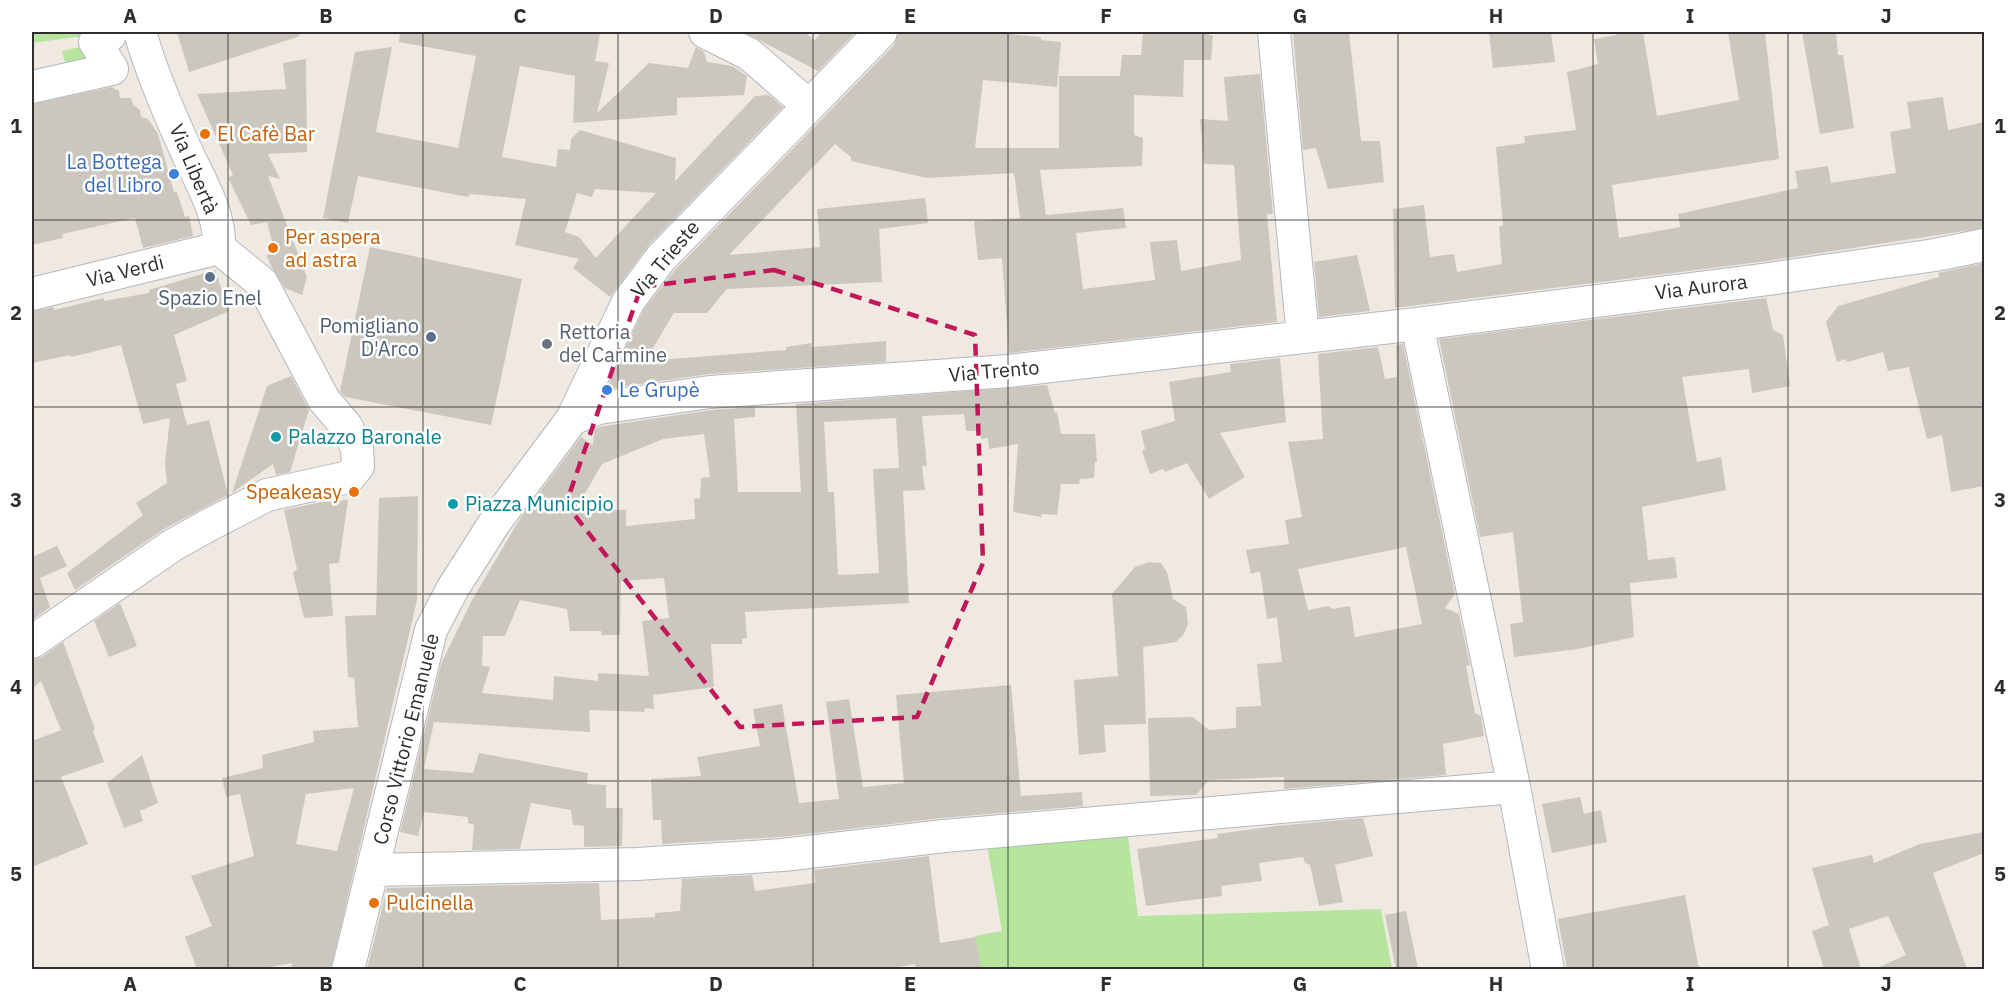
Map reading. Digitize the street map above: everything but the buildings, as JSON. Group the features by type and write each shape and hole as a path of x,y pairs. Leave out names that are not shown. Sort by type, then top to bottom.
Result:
{"street":[{"path":"32,87 112,69 95,42 110,35 109,32"},
{"name":"Via Libertà","path":"140,32 184,148 215,215 220,231 219,248"},
{"path":"705,32 749,54 808,105"},
{"name":"Via Trieste","path":"495,522 572,419 628,302 661,258 881,32"},
{"path":"1274,32 1303,337"},
{"name":"Via Aurora","path":"1417,324 1769,279 1935,255 1984,245"},
{"path":"32,642 173,545 209,525 267,495 349,477 358,466 357,448 346,426 324,400 262,283 219,248"},
{"name":"Via Verdi","path":"32,294 219,248"},
{"path":"1417,324 1514,787 1548,969"},
{"name":"Via Trento","path":"572,419 598,408 710,392 1008,371 1417,324"},
{"name":"Corso Vittorio Emanuele","path":"348,969 431,630 453,588 495,522"},
{"path":"374,870 637,864 783,855 944,836 1514,787"}],"highlighted area":[{"path":"774,270 975,335 983,563 917,717 740,727 566,504 641,287"}],"green space":[{"path":"32,32 80,32 84,36 32,43"},
{"path":"89,45 101,70 69,77 62,51"},
{"path":"1127,829 1138,916 1381,909 1392,969 980,969 975,936 1002,931 986,839"}],"place":[{"name":"El Cafè Bar","path":"205,134"},
{"name":"La Bottega del Libro","path":"174,174"},
{"name":"Per aspera ad astra","path":"273,248"},
{"name":"Spazio Enel","path":"210,277"},
{"name":"Pomigliano D'Arco","path":"431,337"},
{"name":"Rettoria del Carmine","path":"547,344"},
{"name":"Le Grupè","path":"607,390"},
{"name":"Palazzo Baronale","path":"276,437"},
{"name":"Speakeasy","path":"354,492"},
{"name":"Piazza Municipio","path":"453,504"},
{"name":"Pulcinella","path":"374,903"}]}
